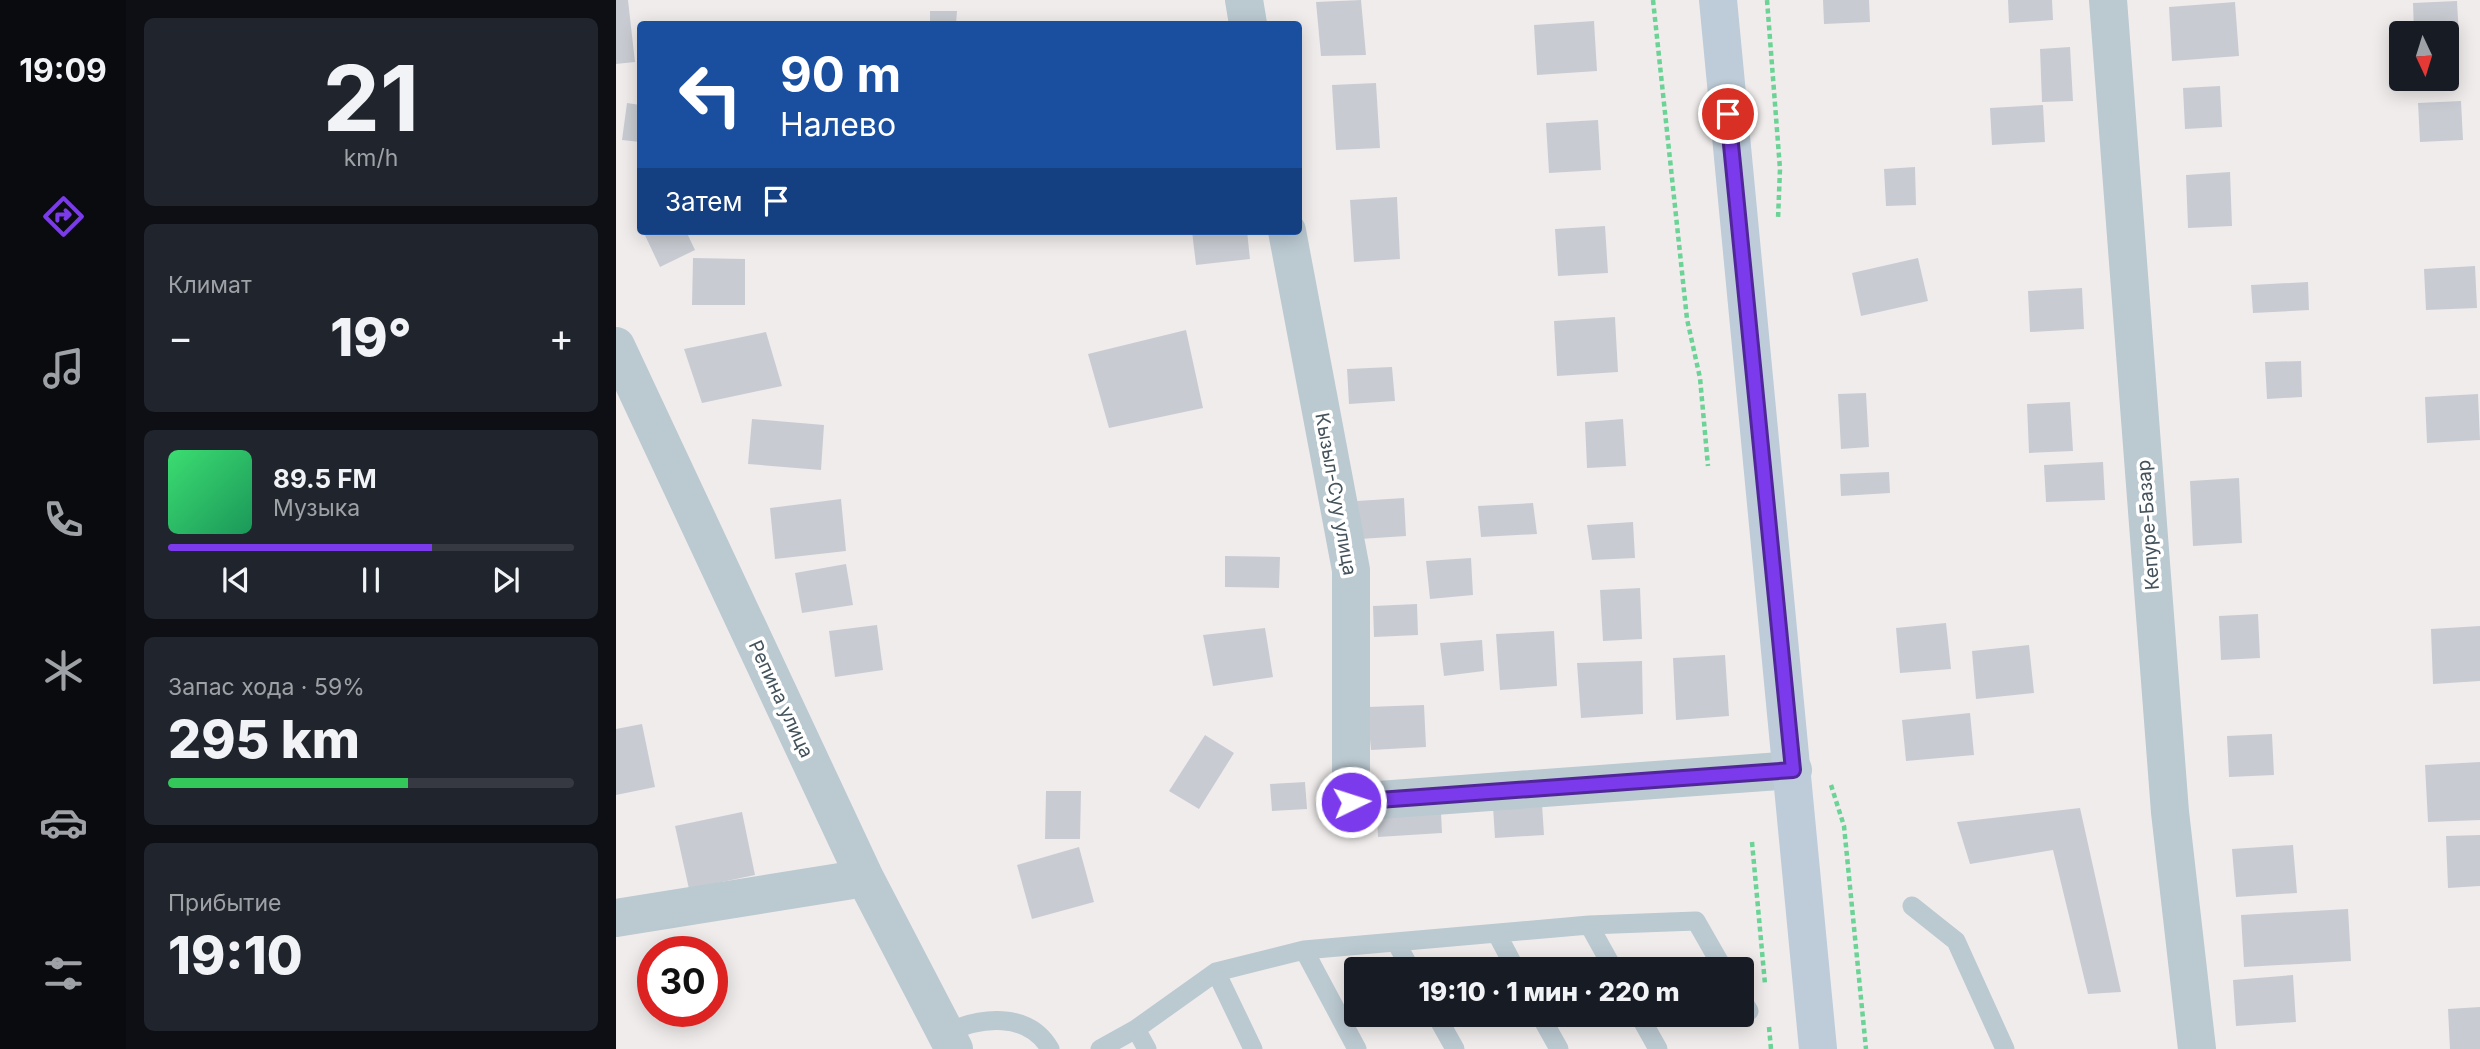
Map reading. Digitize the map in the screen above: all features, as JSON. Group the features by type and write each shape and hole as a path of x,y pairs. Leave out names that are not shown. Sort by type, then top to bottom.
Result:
{"street":[{"path":"1244,0 1248,21"},
{"path":"1718,0 1812,771 1818,1049"},
{"name":"Кепуре-Базар","path":"2108,0 2169,812 2197,1049"},
{"name":"Кызыл-Суу улица","path":"1288,235 1351,570 1351,802 1812,771"},
{"name":"Репина улица","path":"616,346 865,878 950,1041"},
{"path":"616,918 865,878"}],"lane":[{"path":"1912,906 1956,941 2005,1049"},
{"path":"1100,1049 1136,1029 1216,972 1304,950 1397,944 1589,925 1696,921 1717,957"},
{"path":"1589,925 1607,957"},
{"path":"1497,934 1509,957"},
{"path":"1397,944 1404,957"},
{"path":"1304,950 1357,1049"},
{"path":"1216,972 1253,1049"},
{"path":"950,1041 978,1021 1004,1021 1036,1031 1050,1049"},
{"path":"1443,1027 1455,1049"},
{"path":"1547,1027 1559,1049"},
{"path":"1646,1027 1658,1049"},
{"path":"1136,1029 1147,1049"}],"path":[{"path":"1653,0 1685,306 1700,378 1708,466"},
{"path":"1767,0 1780,169 1777,229"},
{"path":"1812,771 1844,825 1866,1049"},
{"path":"1752,842 1766,994"},
{"path":"1769,1021 1771,1049"}],"building":[{"path":"616,0 628,0 635,62 616,64"},
{"path":"1361,0 1366,55 1321,56 1316,2"},
{"path":"1823,0 1869,0 1870,22 1824,24"},
{"path":"2008,0 2052,0 2053,20 2009,23"},
{"path":"2457,1 2458,21 2414,21 2413,3"},
{"path":"2235,2 2239,56 2172,61 2169,7"},
{"path":"930,11 957,11 956,21 930,21"},
{"path":"1594,21 1597,71 1537,75 1534,25"},
{"path":"2070,47 2073,101 2042,102 2040,49"},
{"path":"1376,83 1380,148 1336,150 1332,85"},
{"path":"2220,86 2222,127 2185,129 2183,88"},
{"path":"2461,101 2463,140 2420,142 2418,103"},
{"path":"627,103 637,105 637,142 622,140"},
{"path":"2043,105 2045,142 1992,145 1990,108"},
{"path":"1598,120 1601,170 1549,173 1546,123"},
{"path":"1915,167 1916,205 1886,206 1884,169"},
{"path":"2230,172 2232,226 2188,228 2186,175"},
{"path":"1397,197 1400,259 1354,262 1350,200"},
{"path":"1605,226 1608,273 1558,276 1555,229"},
{"path":"645,235 688,235 695,250 660,267"},
{"path":"1192,235 1247,235 1250,259 1196,265"},
{"path":"693,258 745,259 745,305 692,305"},
{"path":"1918,258 1928,301 1861,316 1852,273"},
{"path":"2475,266 2477,308 2426,310 2424,269"},
{"path":"2308,282 2309,310 2253,313 2251,285"},
{"path":"2082,288 2084,329 2030,332 2028,291"},
{"path":"1615,317 1618,372 1557,376 1554,321"},
{"path":"1186,330 1203,408 1109,428 1088,354"},
{"path":"766,332 782,386 702,403 684,349"},
{"path":"2301,361 2302,397 2267,399 2265,362"},
{"path":"1392,367 1395,401 1349,404 1347,369"},
{"path":"1866,393 1869,447 1841,449 1838,394"},
{"path":"2478,394 2480,440 2427,443 2425,397"},
{"path":"2070,402 2073,451 2029,453 2027,404"},
{"path":"752,419 824,425 821,470 748,464"},
{"path":"1623,419 1626,466 1587,468 1585,422"},
{"path":"2103,462 2105,500 2046,502 2044,465"},
{"path":"1889,472 1890,493 1841,496 1840,474"},
{"path":"2239,478 2242,543 2193,546 2190,481"},
{"path":"1404,498 1406,536 1360,539 1357,501"},
{"path":"841,499 846,551 775,559 770,508"},
{"path":"1533,503 1537,534 1481,537 1478,506"},
{"path":"1633,522 1635,558 1592,560 1587,525"},
{"path":"1225,556 1280,557 1279,588 1225,587"},
{"path":"1471,558 1473,595 1430,599 1426,561"},
{"path":"846,564 853,605 802,613 795,573"},
{"path":"1640,588 1642,639 1603,641 1600,590"},
{"path":"1417,604 1418,635 1374,637 1373,606"},
{"path":"2258,614 2260,658 2221,660 2219,616"},
{"path":"1946,623 1951,669 1900,673 1896,628"},
{"path":"877,625 883,670 835,677 829,631"},
{"path":"2480,626 2480,681 2433,684 2431,629"},
{"path":"1265,628 1273,677 1213,686 1203,635"},
{"path":"1554,631 1557,686 1500,690 1496,634"},
{"path":"1482,640 1484,671 1444,676 1440,643"},
{"path":"2029,645 2034,693 1976,699 1972,651"},
{"path":"1725,655 1729,716 1676,720 1673,658"},
{"path":"1642,661 1643,714 1581,718 1577,663"},
{"path":"1424,705 1426,747 1371,750 1367,707"},
{"path":"1970,713 1974,755 1906,761 1902,720"},
{"path":"642,724 655,787 616,795 616,729"},
{"path":"2272,734 2274,775 2229,777 2227,736"},
{"path":"1205,735 1234,753 1199,809 1169,791"},
{"path":"2480,762 2480,820 2428,822 2425,765"},
{"path":"1305,782 1307,809 1272,811 1270,784"},
{"path":"1046,791 1081,791 1080,839 1045,839"},
{"path":"1542,804 1544,835 1495,838 1493,807"},
{"path":"2080,808 2121,992 2088,994 2053,850 1970,864 1957,822"},
{"path":"742,812 755,875 689,889 675,826"},
{"path":"1441,812 1442,833 1378,837 1377,816"},
{"path":"2480,835 2480,886 2448,888 2446,836"},
{"path":"2293,845 2297,893 2236,897 2232,849"},
{"path":"1079,847 1094,902 1032,919 1017,865"},
{"path":"2348,909 2351,961 2244,967 2241,915"},
{"path":"2293,975 2296,1022 2236,1026 2233,980"},
{"path":"2480,1007 2480,1049 2450,1049 2448,1009"}],"route":[{"path":"1351,802 1793,770 1728,114"}]}
